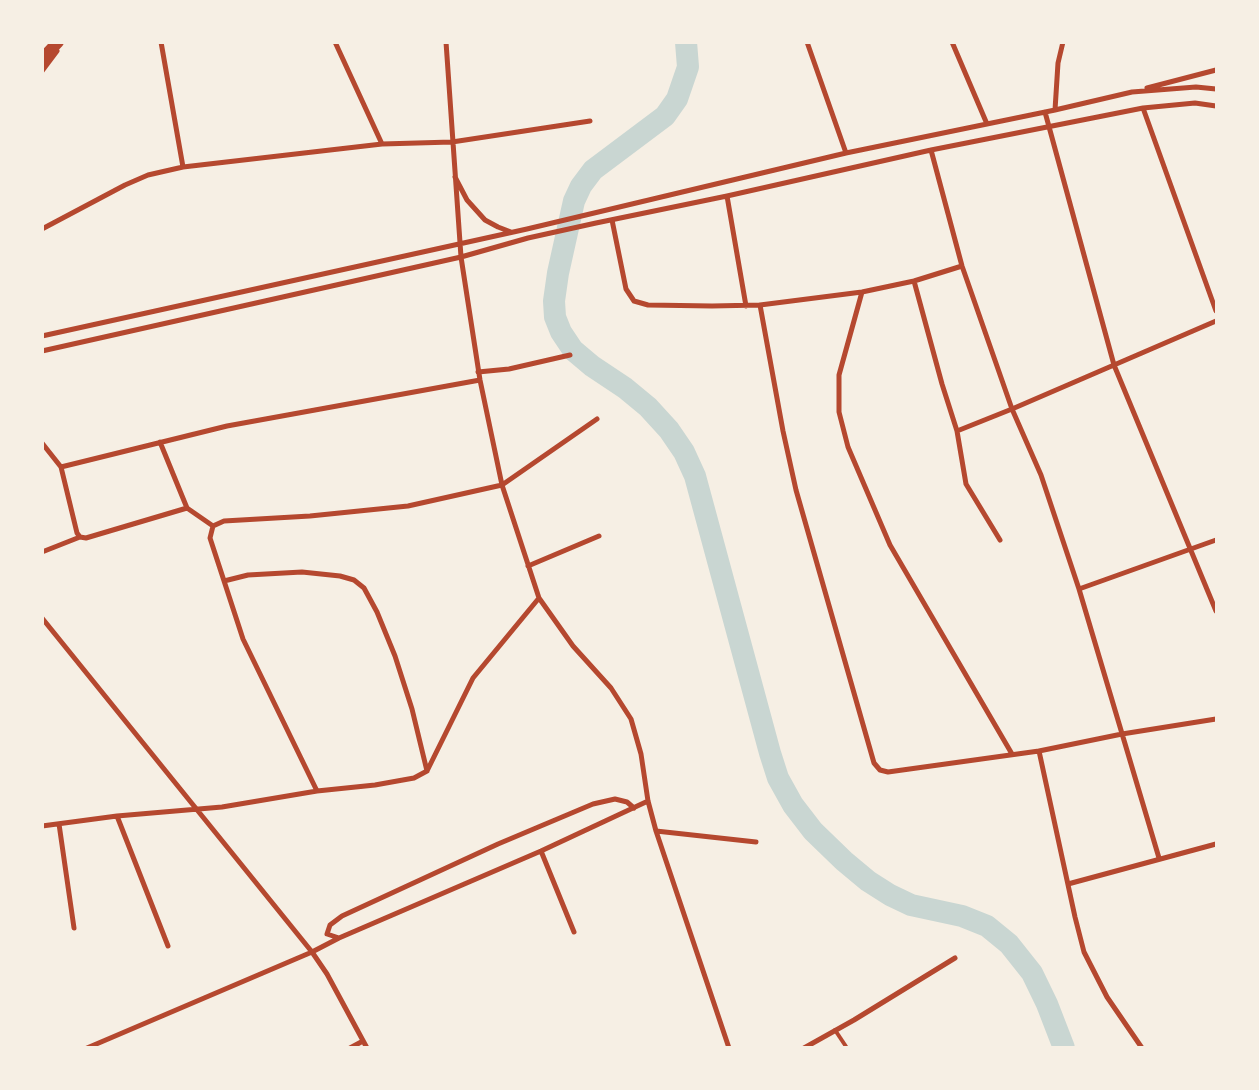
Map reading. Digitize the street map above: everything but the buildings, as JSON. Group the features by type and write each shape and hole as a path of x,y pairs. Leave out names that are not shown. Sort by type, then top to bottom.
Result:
{"highway":[{"path":"42,59 58,42"}],"street":[{"path":"42,71 63,42"},
{"path":"161,42 183,167"},
{"path":"335,42 382,144"},
{"path":"446,42 461,257 478,372 502,485 539,598 573,646 611,688 632,720 641,754 648,801 656,831 729,1048"},
{"path":"807,42 846,153"},
{"path":"952,42 987,124"},
{"path":"1055,110 1058,63 1062,42"},
{"path":"42,336 527,229 846,153 1055,110 1216,70"},
{"path":"1132,92 1196,87 1216,89"},
{"path":"42,351 461,257 528,238 931,150 1143,108 1195,103 1216,106"},
{"path":"1143,108 1216,311"},
{"path":"1045,112 1114,365 1216,611"},
{"path":"42,229 125,184 148,175 183,167 382,144 452,142 590,121"},
{"path":"931,150 962,266 1012,409 1041,476 1079,589 1159,858"},
{"path":"454,175 467,200 485,220 512,232"},
{"path":"727,196 746,306"},
{"path":"612,220 626,289 634,301 648,305 760,305 862,292 914,282 962,266"},
{"path":"914,282 957,431 966,484 1000,540"},
{"path":"862,292 839,375 839,412 848,447 890,545 1012,754"},
{"path":"760,305 796,490 874,763 880,770 888,772 1039,751 1122,734 1216,719"},
{"path":"957,431 1216,320"},
{"path":"478,372 509,369 570,355"},
{"path":"61,467 227,426 480,380"},
{"path":"213,526 224,521 310,516 408,506 502,485 597,419"},
{"path":"160,442 187,508 213,526"},
{"path":"42,443 61,467 77,533 80,537"},
{"path":"42,552 80,537 86,538 187,508"},
{"path":"213,526 210,538 243,639 317,790"},
{"path":"528,566 599,536"},
{"path":"1079,589 1216,540"},
{"path":"224,581 248,575 302,572 340,576 354,580 364,588 395,656 412,709 427,771"},
{"path":"42,826 117,816 196,810 317,790 414,778 427,771 472,678 539,598"},
{"path":"42,618 312,952 327,974 367,1048"},
{"path":"1039,751 1084,952 1107,997 1142,1048"},
{"path":"339,938 327,934 330,926 342,916 498,844 593,804 616,799 627,802 634,808"},
{"path":"87,1048 312,952 339,938 541,851 648,801"},
{"path":"117,816 168,946"},
{"path":"59,824 74,928"},
{"path":"656,831 756,842"},
{"path":"1068,884 1216,844"},
{"path":"541,851 574,932"},
{"path":"804,1048 955,958"},
{"path":"350,1048 363,1041"}],"lane":[{"path":"835,1030 847,1048"}],"waterway":[{"path":"686,42 688,67 677,99 665,116 593,170 581,186 574,201 558,273 554,301 555,317 561,332 573,350 648,407 669,430 684,452 695,476 770,753 778,778 793,805 813,831 868,881 890,895 911,905 962,916 987,926 1009,944 1032,973 1047,1004 1064,1048"}]}
